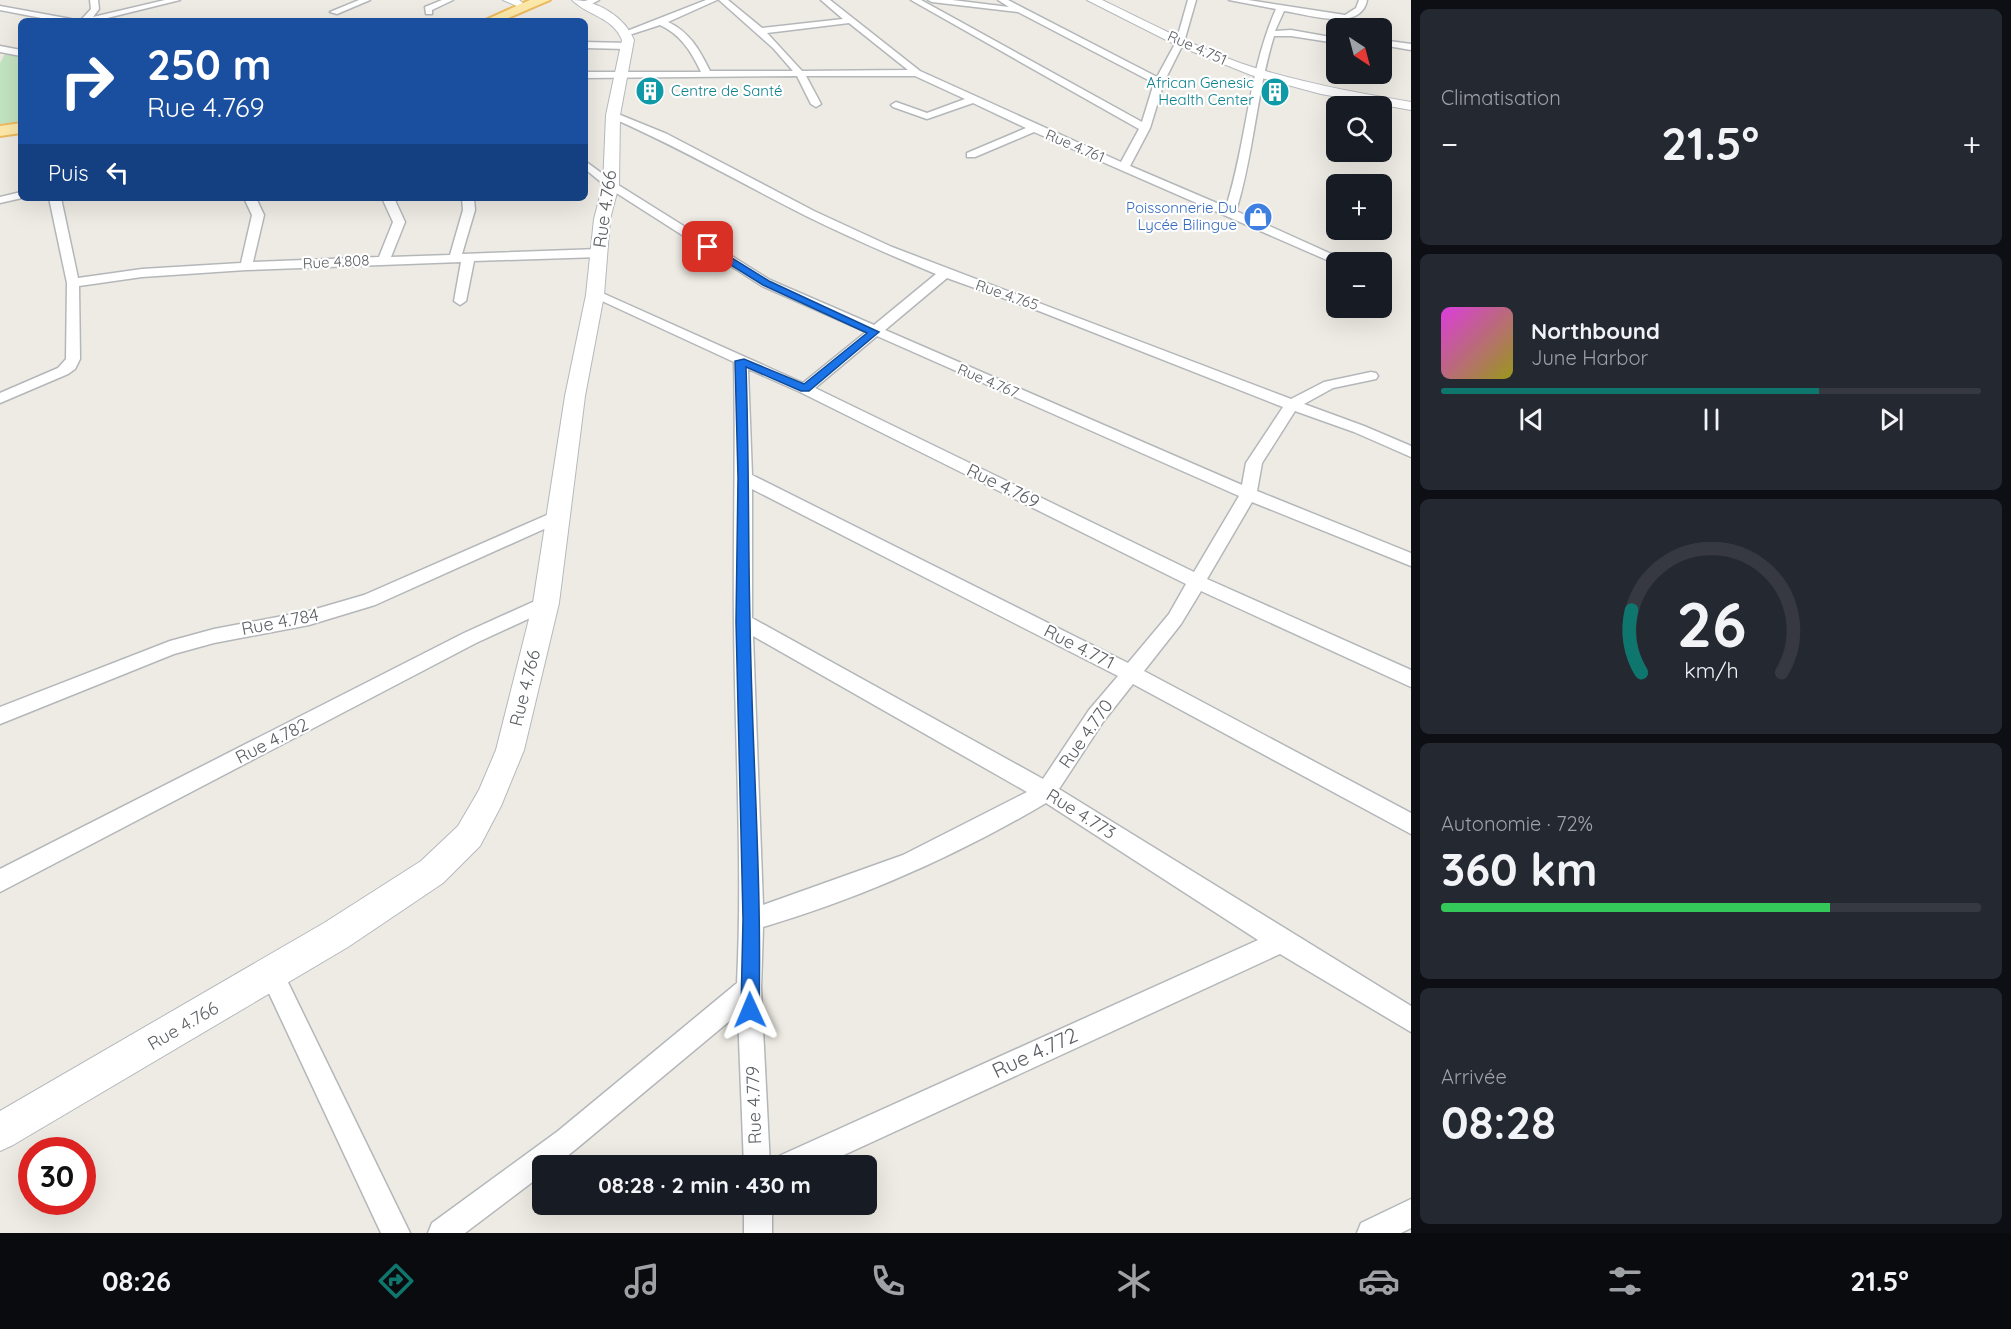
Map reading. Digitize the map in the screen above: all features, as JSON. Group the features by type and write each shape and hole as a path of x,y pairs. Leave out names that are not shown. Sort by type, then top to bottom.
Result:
{"main road":[{"path":"497,18 527,4 544,0"},
{"path":"486,18 516,1"},
{"path":"0,126 18,123"},
{"path":"0,131 18,128"}],"street":[{"path":"87,18 95,9 94,0"},
{"path":"97,18 176,0"},
{"path":"334,12 366,0"},
{"path":"429,12 428,9 449,0"},
{"path":"588,45 626,39 713,0"},
{"path":"723,0 759,31 800,73 816,104"},
{"name":"Rue 4.761","path":"825,0 917,74 1034,128 1326,254"},
{"path":"915,0 1145,128"},
{"path":"932,0 1023,11"},
{"path":"1002,0 1159,82"},
{"name":"Rue 4.751","path":"1093,0 1180,42 1260,74 1350,96 1411,106"},
{"path":"1124,166 1145,128 1159,82 1180,42 1191,0"},
{"path":"1233,0 1346,18 1357,14 1363,7 1364,0"},
{"path":"582,1 611,19 626,39"},
{"path":"0,8 55,18"},
{"path":"1230,212 1250,134 1260,74 1272,25 1281,8"},
{"path":"759,31 852,20"},
{"path":"660,22 674,27 694,47 707,74"},
{"path":"1271,34 1291,33 1326,39"},
{"name":"Rue 4.766","path":"0,1132 272,974 432,872 469,836 491,797 510,750 546,603 556,517 575,396 595,295 602,219 612,185 613,115 626,39"},
{"path":"1392,44 1411,47"},
{"path":"0,50 18,53"},
{"path":"588,75 917,74"},
{"path":"896,105 927,116 973,100"},
{"name":"Rue 4.765","path":"613,115 663,136 810,213 945,273 1044,308 1359,429 1411,452"},
{"path":"971,154 1034,128"},
{"name":"Rue 4.767","path":"588,166 612,185 766,283 1248,494 1411,560"},
{"path":"0,200 18,196"},
{"path":"0,398 51,377 70,366 73,359 73,283 56,201"},
{"path":"246,266 258,215 251,201"},
{"path":"384,260 399,222 389,201"},
{"path":"460,301 461,259 470,210 468,201"},
{"name":"Rue 4.808","path":"73,283 142,273 246,266 599,253"},
{"path":"805,389 945,273"},
{"name":"Rue 4.769","path":"595,295 805,389 1198,582 1411,679"},
{"name":"Rue 4.779","path":"741,361 744,478 743,622 752,919 749,989 756,1155"},
{"path":"1292,405 1329,385 1371,376"},
{"name":"Rue 4.770","path":"752,919 790,908 909,863 1012,812 1046,792 1096,716 1175,619 1248,494 1254,463 1292,405"},
{"name":"Rue 4.771","path":"744,478 1132,674 1411,824"},
{"name":"Rue 4.784","path":"0,716 170,648 214,636 309,618 369,600 556,517"},
{"name":"Rue 4.782","path":"0,882 470,638 546,603"},
{"name":"Rue 4.773","path":"743,622 1046,792 1281,941 1411,1020"},
{"name":"Rue 4.772","path":"813,1155 1281,941"},
{"path":"272,974 396,1233"},
{"path":"442,1233 567,1140 749,989"},
{"path":"1371,1233 1411,1213"},
{"path":"758,1215 758,1233"}],"green space":[{"path":"5,54 18,56 18,121 0,124 0,63"}],"place":[{"name":"Centre de Santé","path":"650,91"},
{"name":"African Genesic Health Center","path":"1275,92"},
{"name":"Poissonnerie Du Lycée Bilingue","path":"1258,217"}],"route":[{"path":"708,247 766,283 874,332 805,389 741,361 744,478 743,622 752,919 750,1010"}]}
